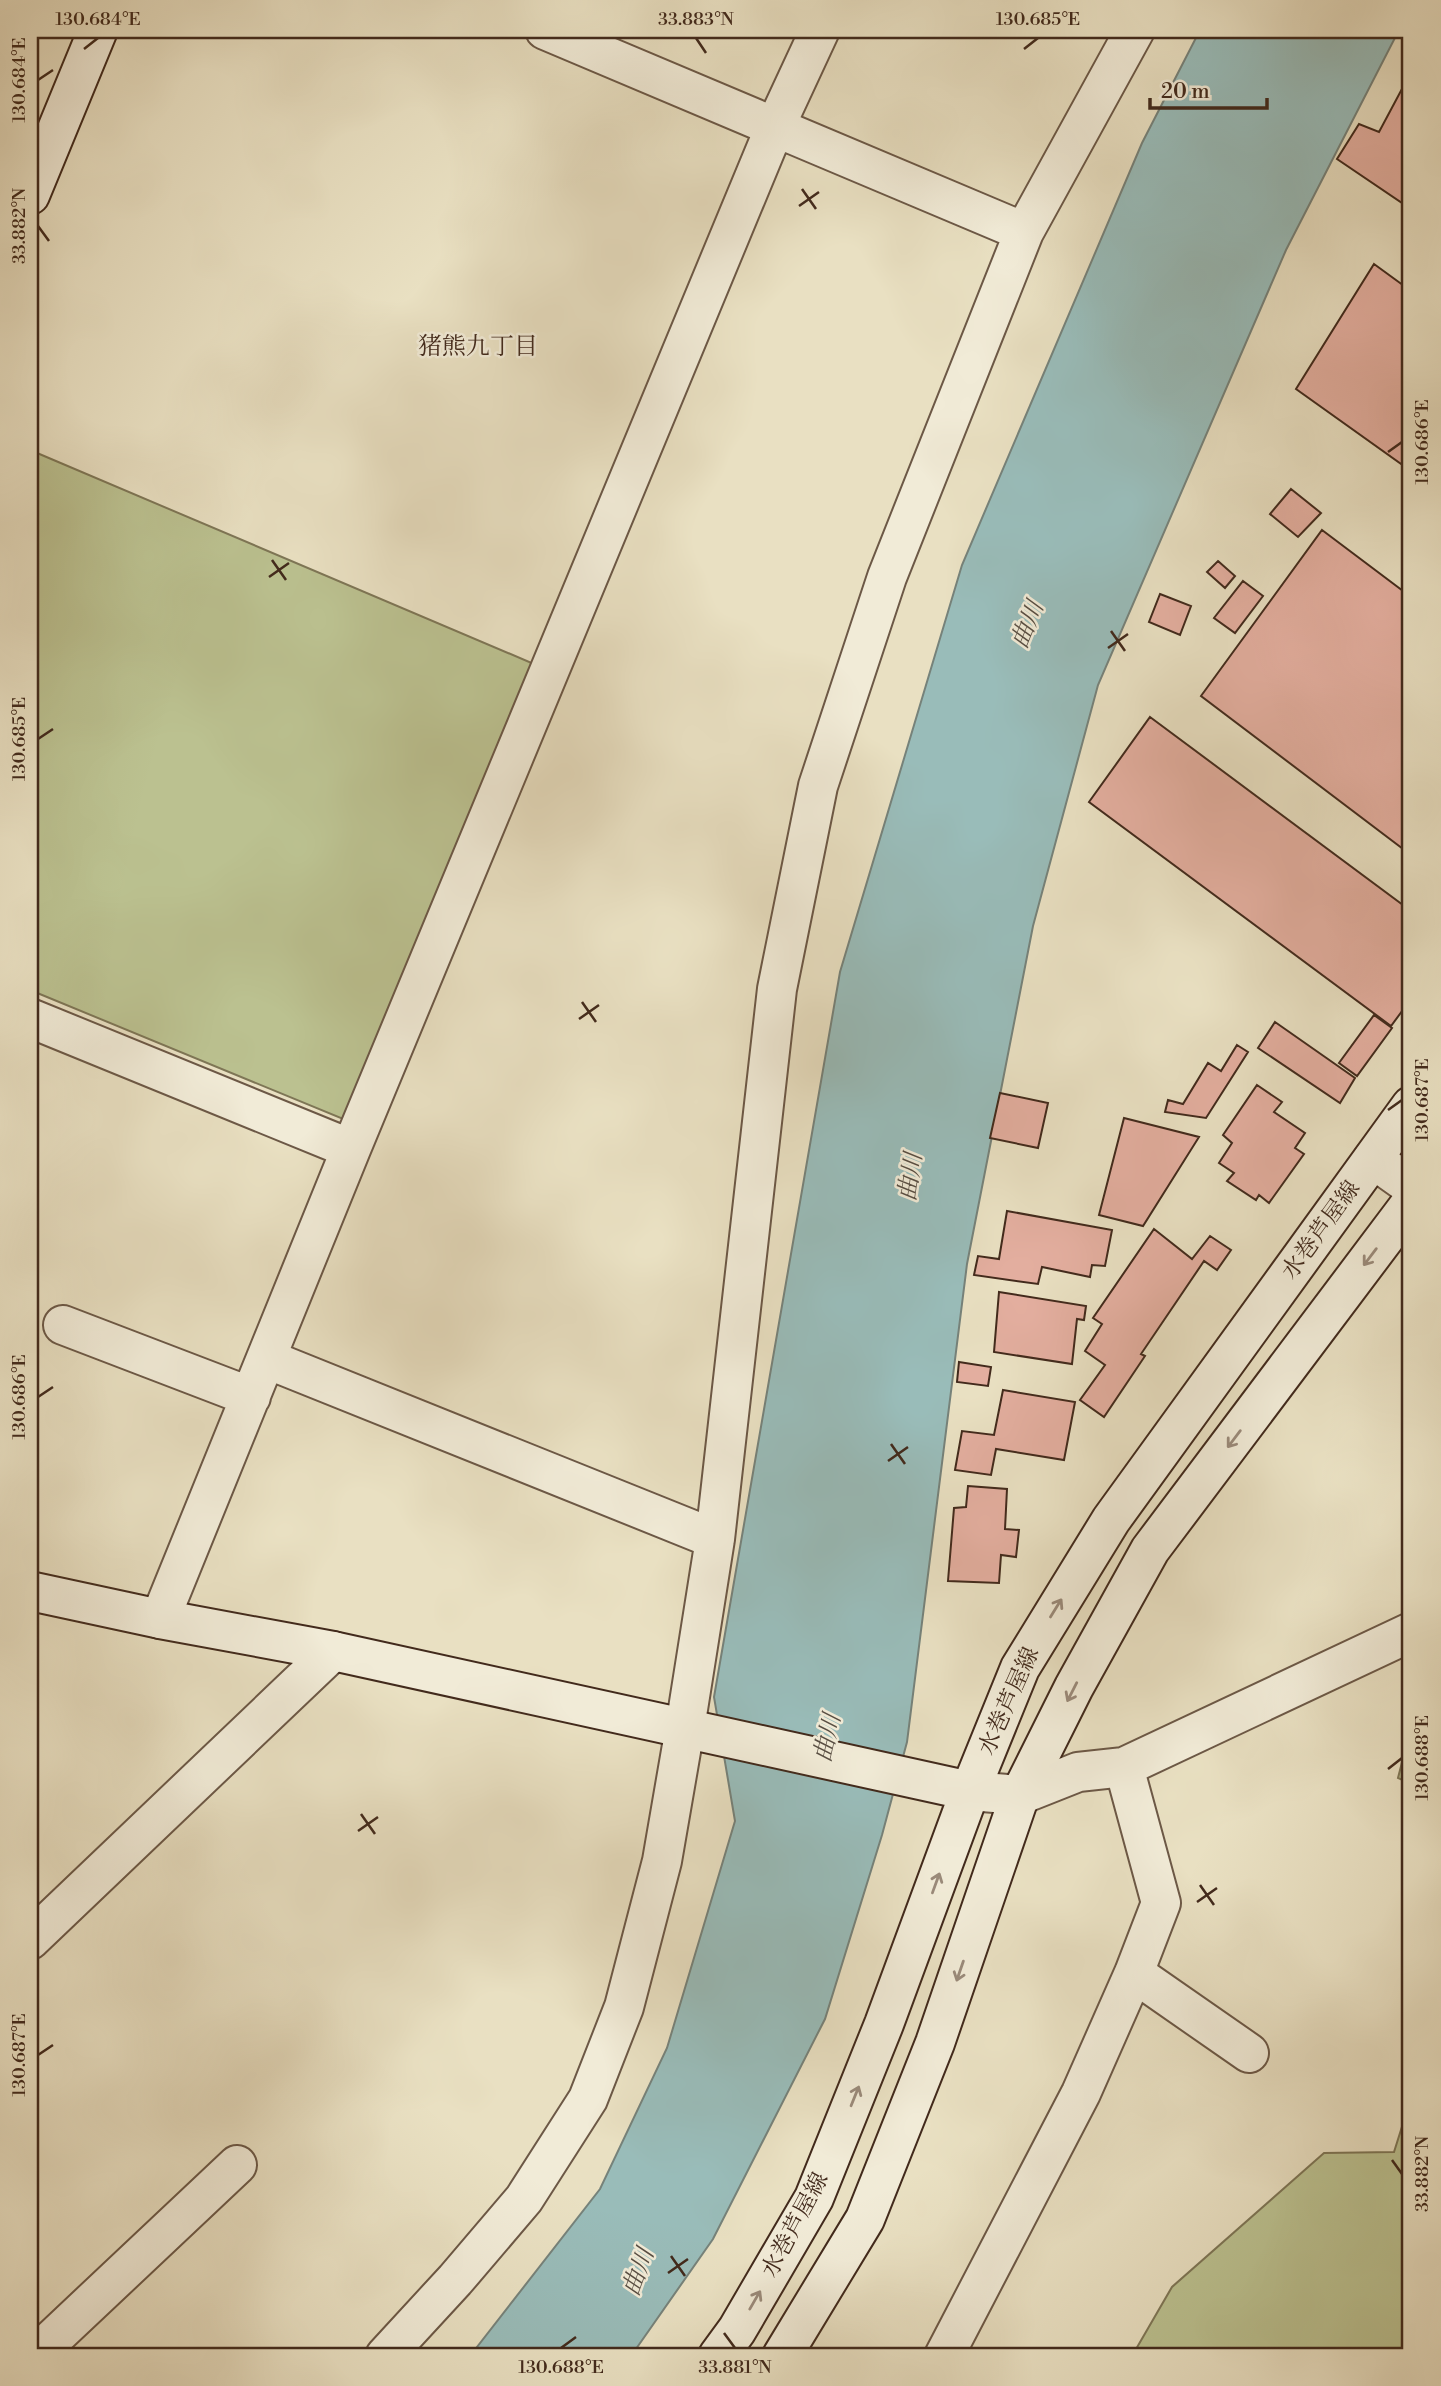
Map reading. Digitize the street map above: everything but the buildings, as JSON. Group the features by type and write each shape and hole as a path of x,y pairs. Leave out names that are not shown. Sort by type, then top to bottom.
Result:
{"street":[{"path":"30,195 98,30"},
{"path":"545,30 1024,232"},
{"path":"160,1619 351,1149 775,127 820,30"},
{"path":"385,2356 524,2199 588,2099 624,2007 694,1730 777,989 818,786 887,577 1024,232 1135,30"},
{"path":"30,1018 351,1149"},
{"name":"水巻芦屋線","path":"718,2356 737,2330 814,2198 884,2024 970,1791 1020,1668 1111,1520 1411,1106"},
{"path":"1373,1159 1411,1186"},
{"path":"782,2356 865,2219 935,2043 1020,1795 1074,1687 1150,1550 1411,1203"},
{"path":"63,1325 251,1397"},
{"path":"267,1360 715,1539"},
{"path":"30,1591 160,1619 332,1651 970,1791 1020,1795 1078,1772 1124,1767 1411,1632"},
{"path":"30,1940 332,1651"},
{"path":"944,2356 1081,2093 1134,1973 1161,1903 1124,1767"},
{"path":"1134,1973 1249,2053"},
{"path":"44,2343 237,2165"}],"green space":[{"path":"30,450 534,664 348,1121 30,990"},
{"path":"1411,1727 1411,1784 1398,1778"},
{"path":"1411,2098 1411,2356 1132,2356 1172,2287 1324,2153 1394,2152"}],"water":[{"name":"曲川","path":"1200,30 1399,30 1286,250 1098,685 1033,926 967,1264 907,1742 882,1835 825,2019 713,2239 631,2356 470,2356 600,2189 667,2048 735,1821 714,1697 840,972 962,565 1142,143"}],"district":[{"name":"猪熊九丁目","path":"478,347"}]}
